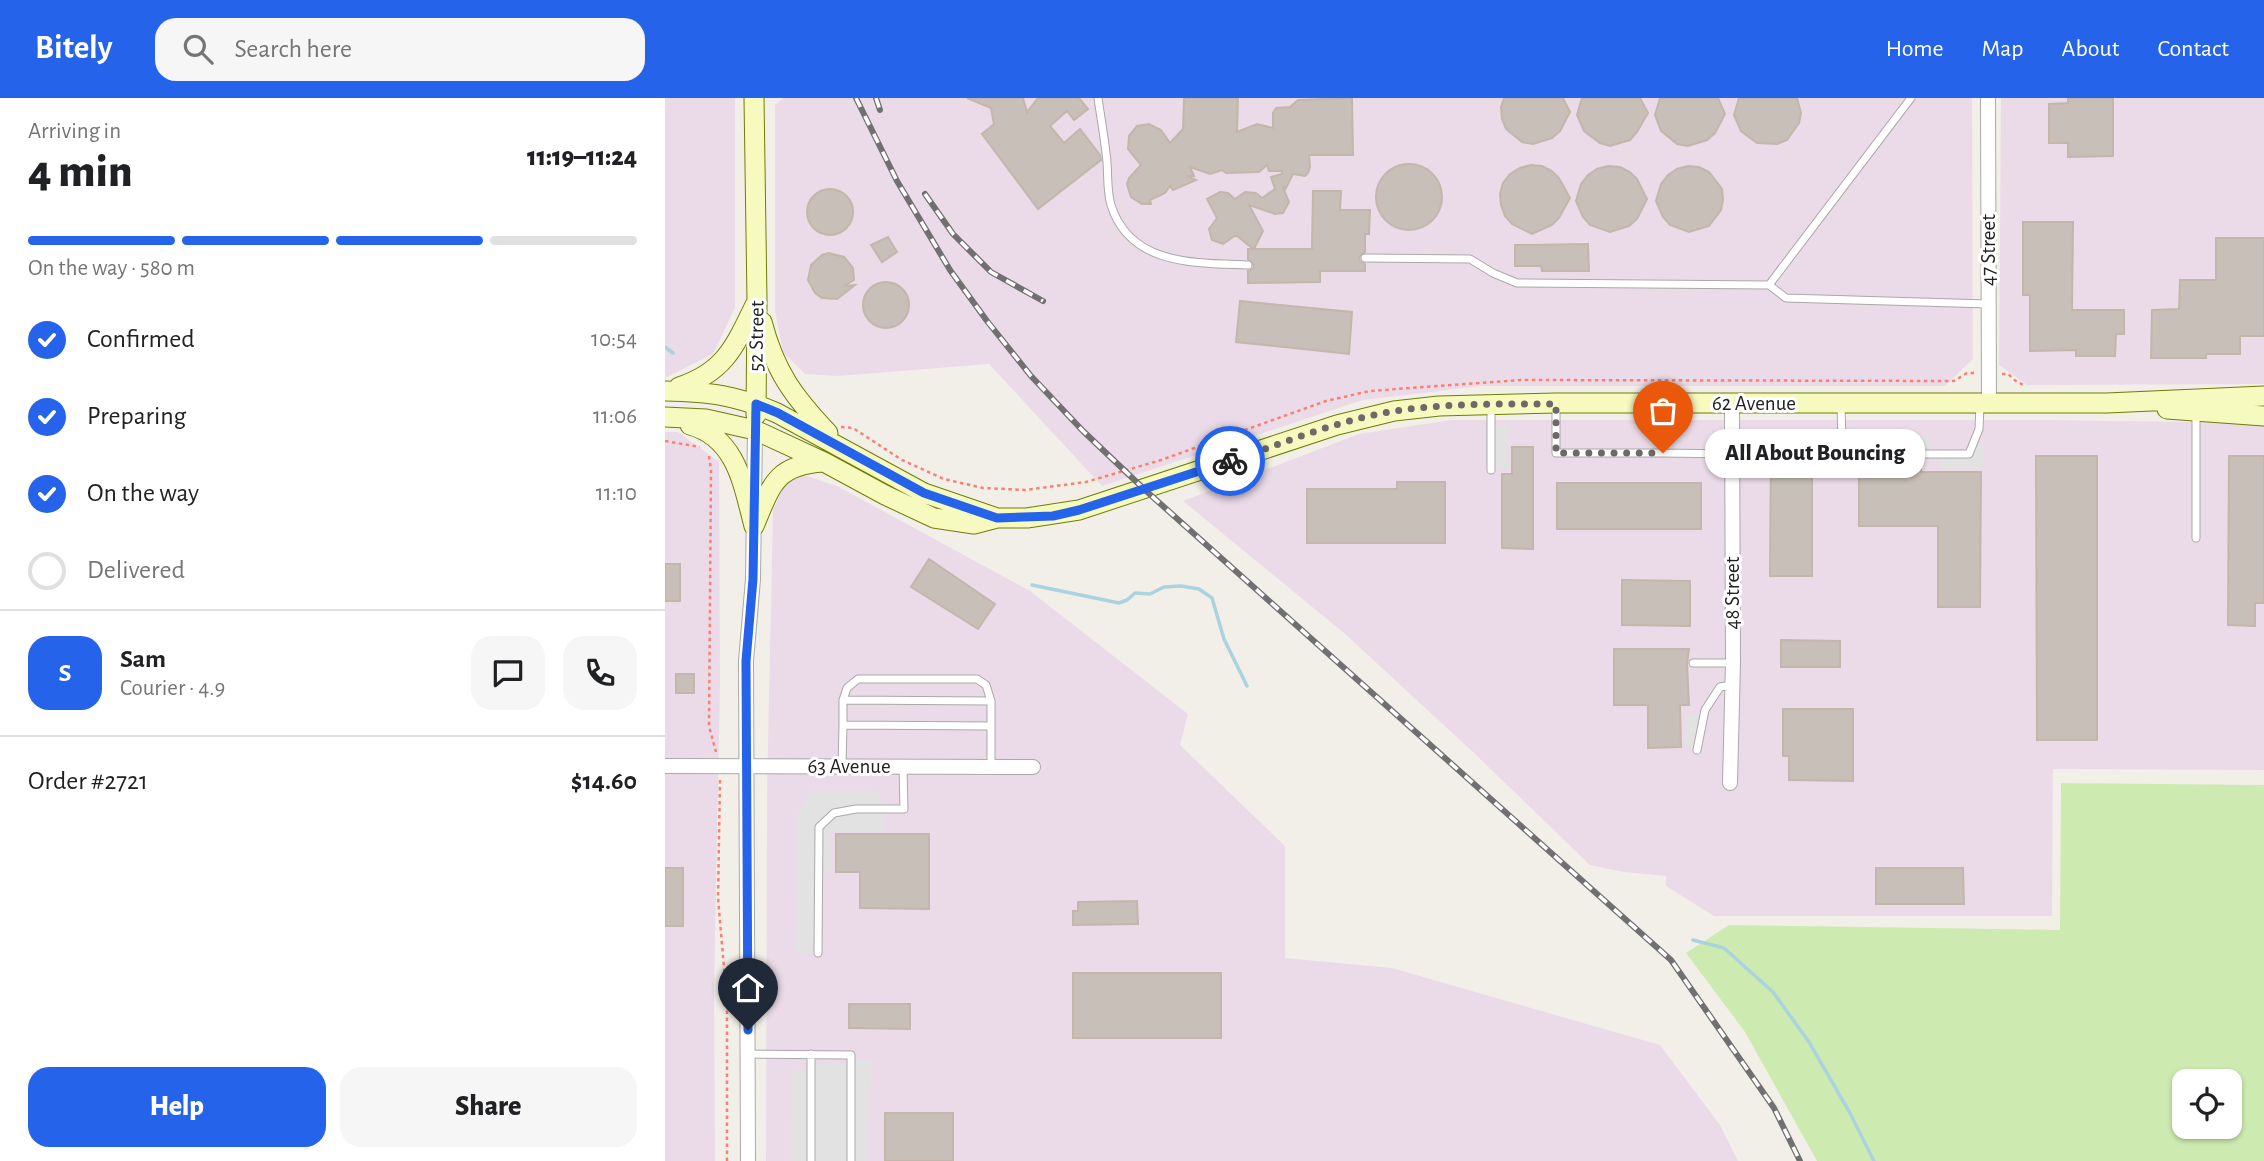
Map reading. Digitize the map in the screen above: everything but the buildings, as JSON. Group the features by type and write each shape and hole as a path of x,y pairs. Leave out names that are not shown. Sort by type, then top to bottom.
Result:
{"main road":[{"name":"52 Street","path":"754,98 757,301 755,430"},
{"path":"665,390 697,381 722,363 757,301"},
{"path":"757,301 766,339 782,379 801,405 840,446"},
{"name":"62 Avenue","path":"665,390 713,393 756,404 840,446 924,493 997,518"},
{"name":"62 Avenue","path":"2196,406 2264,396"},
{"name":"62 Avenue","path":"665,417 706,419 755,430 935,517 974,524 997,518 1053,516 1079,510 1363,418 1428,408 1491,404 2107,402 2196,406 2264,416"},
{"path":"665,417 708,431 724,445 740,472 754,526"},
{"path":"754,526 771,488 779,477 802,463 824,462"}],"street":[{"name":"47 Street","path":"1984,402 1988,303 1988,98"},
{"name":"48 Street","path":"1730,783 1733,663 1732,404"},
{"name":"52 Street","path":"748,1161 746,661 754,526 755,430"},
{"name":"63 Avenue","path":"665,766 1034,767"}],"lane":[{"path":"1098,98 1111,205 1128,237 1147,250 1186,262 1248,265"},
{"path":"1769,285 1911,98"},
{"path":"1365,258 1471,259 1493,273 1517,283 1769,285 1786,298 1988,303"},
{"path":"1841,403 1842,446 1855,454 1969,454 1979,429 1984,402"},
{"path":"1663,403 1663,453"},
{"path":"1491,404 1491,470"},
{"path":"1556,404 1556,453 1732,454"},
{"path":"2196,406 2196,538"},
{"path":"1693,663 1733,663"},
{"path":"842,766 843,700 847,688 858,679 977,679 986,685 991,701 991,767"},
{"path":"1697,750 1705,710 1720,687 1732,685"},
{"path":"843,700 991,701"},
{"path":"843,725 991,726"},
{"path":"818,953 819,827 834,813 856,809 904,809 903,767"},
{"path":"748,1054 851,1055 851,1161"},
{"path":"811,1054 811,1161"}],"path":[{"path":"665,441 703,448 711,460 709,726 715,747"},
{"path":"721,786 718,898 727,1003 727,1161"}],"shaded area":[{"path":"665,98 735,98 735,308 713,354 665,378"},
{"path":"783,98 1972,98 1973,359 1945,386 1482,386 1363,400 1102,486 989,364 838,376 805,374 783,352 775,311 775,105"},
{"path":"2001,98 2264,98 2264,384 2027,385 1999,365"},
{"path":"1451,420 2047,420 2264,423 2264,770 2053,769 2052,916 1714,916 1666,886 1666,876 1590,865 1344,633 1183,501 1359,434"},
{"path":"1491,425 1510,425 1509,470 1491,470"},
{"path":"665,432 678,432 719,462 720,687 714,989 715,1161 665,1161"},
{"path":"1929,436 1929,454 1865,454 1865,437"},
{"path":"1975,440 1984,447 1983,469 1939,469 1939,454 1969,454"},
{"path":"801,474 837,486 1030,591 1188,714 1180,745 1285,846 1285,958 1392,968 1660,1045 1720,1125 1738,1161 766,1161 767,792 773,510 785,485"},
{"path":"1686,715 1704,715 1697,750 1686,747"},
{"path":"811,791 876,791 886,809 886,832 830,831 831,872 819,871 818,953 796,953 798,812"},
{"path":"871,1059 869,1161 791,1161 792,1071 811,1070 811,1064 851,1063 852,1060"}],"green space":[{"path":"2061,783 2264,785 2264,1161 1817,1161 1745,1032 1686,953 1729,925 2060,930"}],"waterway":[{"path":"665,347 673,353"},
{"path":"1032,585 1119,603 1135,593 1150,594 1164,587 1199,589 1212,598 1224,639 1247,686"},
{"path":"1693,940 1724,948 1773,992 1809,1042 1874,1161"}],"railway":[{"path":"856,98 897,181 950,270 1031,376 1083,431 1145,490 1671,960 1774,1108 1800,1161"},
{"path":"876,98 880,110"},
{"path":"925,194 953,234 991,272 1043,301"}],"way so far":[{"path":"1230,461 1337,425 1394,411 1491,404 1556,404 1556,453 1663,453"}],"place":[{"name":"All About Bouncing","path":"1663,453"}],"route":[{"path":"748,1030 746,661 753,579 756,404 778,413 924,493 997,518 1053,516 1079,510 1230,461"}]}
